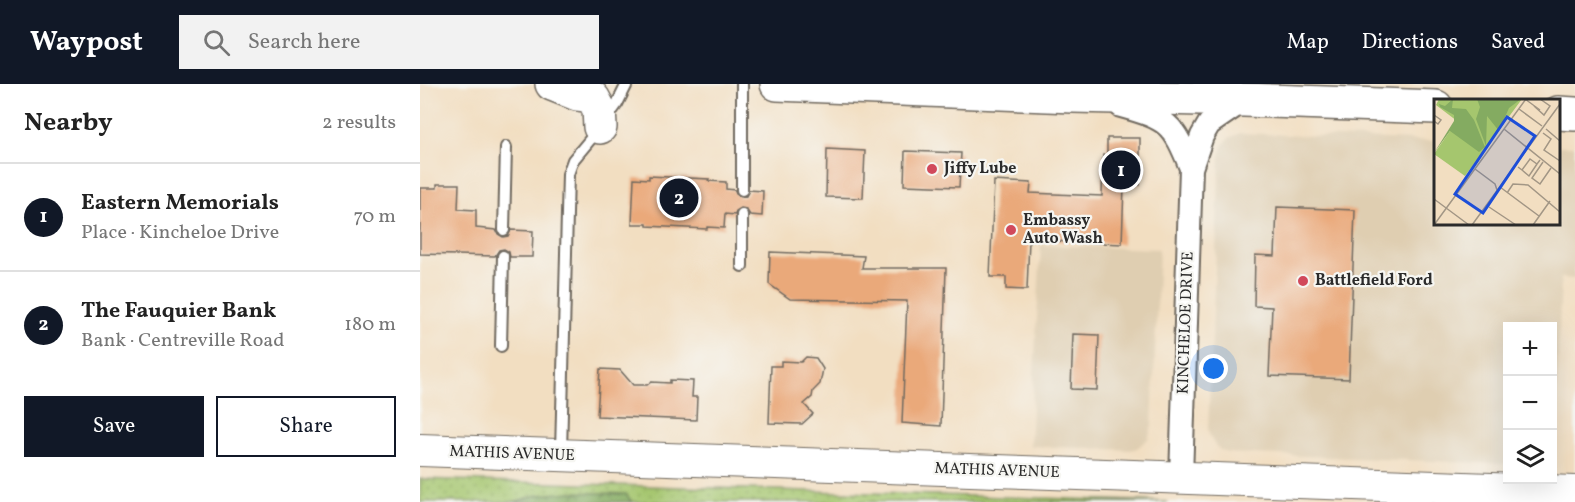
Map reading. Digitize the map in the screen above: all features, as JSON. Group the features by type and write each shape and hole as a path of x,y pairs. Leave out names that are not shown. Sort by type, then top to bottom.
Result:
{"highway":[{"path":"552,84 593,98 599,109 600,127"},
{"path":"777,84 1090,97 1194,95 1244,100 1434,107"},
{"path":"1560,113 1575,114"}],"street":[{"name":"KINCHELOE DRIVE","path":"1090,97 1154,116 1165,122 1181,144 1191,168"},
{"name":"KINCHELOE DRIVE","path":"1182,477 1191,168 1202,136 1209,124 1244,100"},
{"name":"MATHIS AVENUE","path":"420,450 1575,492"}],"lane":[{"path":"561,455 568,174 573,159 617,104 627,84"},
{"path":"742,84 742,190"},
{"path":"504,230 506,147"},
{"path":"742,215 742,266"},
{"path":"501,346 503,256"}],"shaded area":[{"name":"Battlefield Ford","path":"1240,133 1434,141 1434,225 1560,225 1560,146 1575,146 1575,279 1561,278 1557,385 1557,322 1503,322 1503,464 1227,453 1215,445 1208,430 1220,156 1223,145 1229,138"},
{"path":"1041,245 1159,249 1152,426 1148,439 1137,448 1131,450 1030,446"}],"green space":[{"path":"420,479 1168,502 420,502"},
{"path":"571,492 626,494 632,502 513,502 538,495"}],"building":[{"path":"1107,138 1140,138 1140,185 1124,185 1122,244 1029,240 1027,290 1006,289 1006,277 990,277 994,181 1031,183 1030,193 1102,196 1103,155 1107,155"},
{"path":"827,149 865,151 863,198 826,197"},
{"name":"Jiffy Lube","path":"905,151 961,153 959,187 904,185"},
{"path":"649,176 726,182 726,189 735,190 736,194 741,197 746,196 749,190 763,191 762,216 750,215 746,209 741,208 736,211 735,215 725,214 724,228 632,224 634,178 649,179"},
{"path":"437,184 459,184 458,209 476,210 476,228 496,230 503,237 508,236 511,230 533,231 532,257 510,257 509,252 504,249 499,250 495,256 420,254 420,188 437,188"},
{"name":"Battlefield Ford","path":"1277,207 1355,210 1349,379 1269,376 1272,307 1254,306 1255,255 1275,256"},
{"path":"770,252 864,256 862,268 946,268 941,426 902,423 907,301 790,299 769,284"},
{"path":"1073,334 1099,335 1097,390 1071,389"},
{"path":"806,357 816,358 823,369 820,384 813,391 812,397 804,404 813,414 802,424 769,423 771,366 781,366 781,361 801,362"},
{"path":"600,369 620,370 633,385 647,385 651,382 670,383 670,380 693,381 692,397 697,397 696,420 597,416"}],"place":[{"name":"Jiffy Lube","path":"932,169"},
{"name":"Eastern Memorials","path":"1121,170"},
{"name":"The Fauquier Bank","path":"679,198"},
{"name":"Embassy Auto Wash","path":"1011,230"},
{"name":"Battlefield Ford","path":"1303,281"}]}
